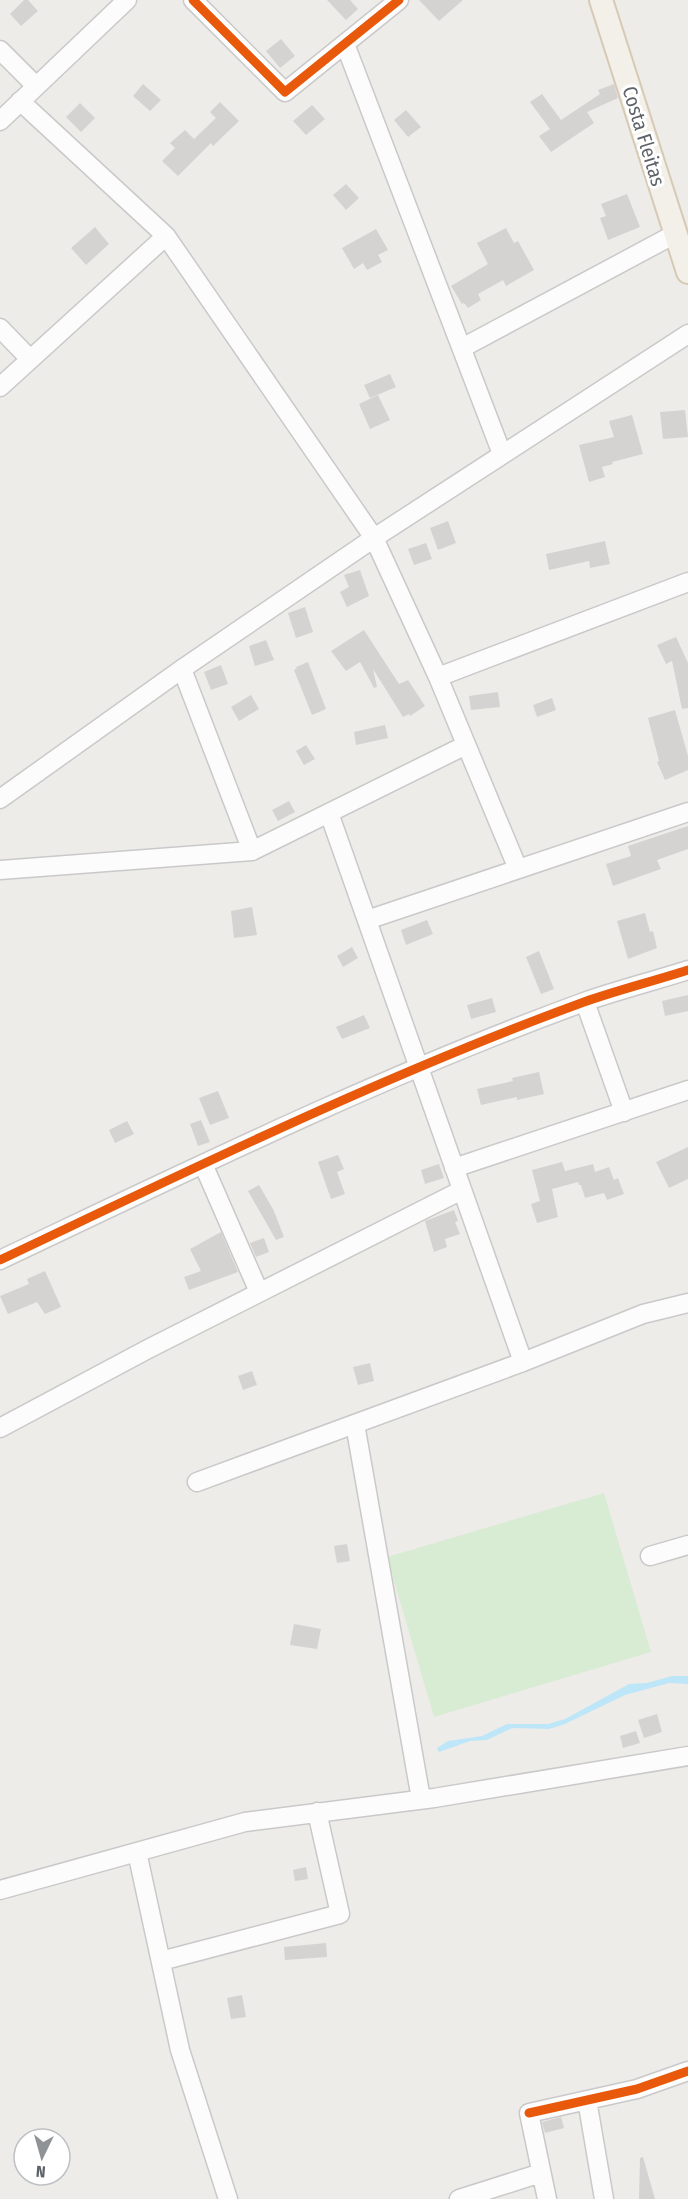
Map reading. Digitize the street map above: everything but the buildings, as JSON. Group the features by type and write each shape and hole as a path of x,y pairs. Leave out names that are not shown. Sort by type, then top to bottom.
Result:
{"main road":[{"name":"Costa Fleitas","path":"601,0 688,273"}],"street":[{"path":"0,120 127,0"},
{"path":"193,0 285,92 399,0"},
{"path":"345,44 502,454"},
{"path":"0,50 36,86"},
{"path":"20,101 166,236 374,538 438,678 518,869"},
{"path":"462,348 675,234"},
{"path":"0,387 166,236"},
{"path":"0,328 30,359"},
{"path":"0,799 182,669 374,538 688,334"},
{"path":"438,678 688,582"},
{"path":"182,669 252,851"},
{"path":"0,870 252,851 466,745"},
{"path":"367,920 688,812"},
{"path":"329,813 523,1362"},
{"path":"0,1260 331,1104 419,1066 585,1002 688,970"},
{"path":"585,1002 624,1112"},
{"path":"454,1168 688,1090"},
{"path":"203,1164 259,1292"},
{"path":"0,1428 148,1349 462,1190"},
{"path":"197,1482 523,1362 643,1314 688,1304"},
{"path":"355,1424 421,1799"},
{"path":"650,1556 688,1545"},
{"path":"0,1890 245,1822 421,1799 688,1756"},
{"path":"161,1961 340,1914 317,1812"},
{"path":"137,1852 180,2050 228,2199"},
{"path":"547,2199 529,2113 637,2089 688,2071"},
{"path":"587,2100 604,2199"},
{"path":"459,2199 541,2173"}],"green space":[{"path":"604,1493 651,1652 434,1717 387,1557"}],"water":[{"path":"672,1676 688,1676 688,1684 669,1683 625,1695 565,1724 549,1729 512,1728 487,1740 470,1741 439,1752 437,1748 448,1741 482,1736 507,1724 548,1724 565,1719 629,1684 647,1683"}],"cycle path":[{"path":"193,0 285,92 399,0"},
{"path":"0,1260 289,1124 435,1060 584,1002 688,970"},
{"path":"529,2113 637,2089 688,2071"}]}
